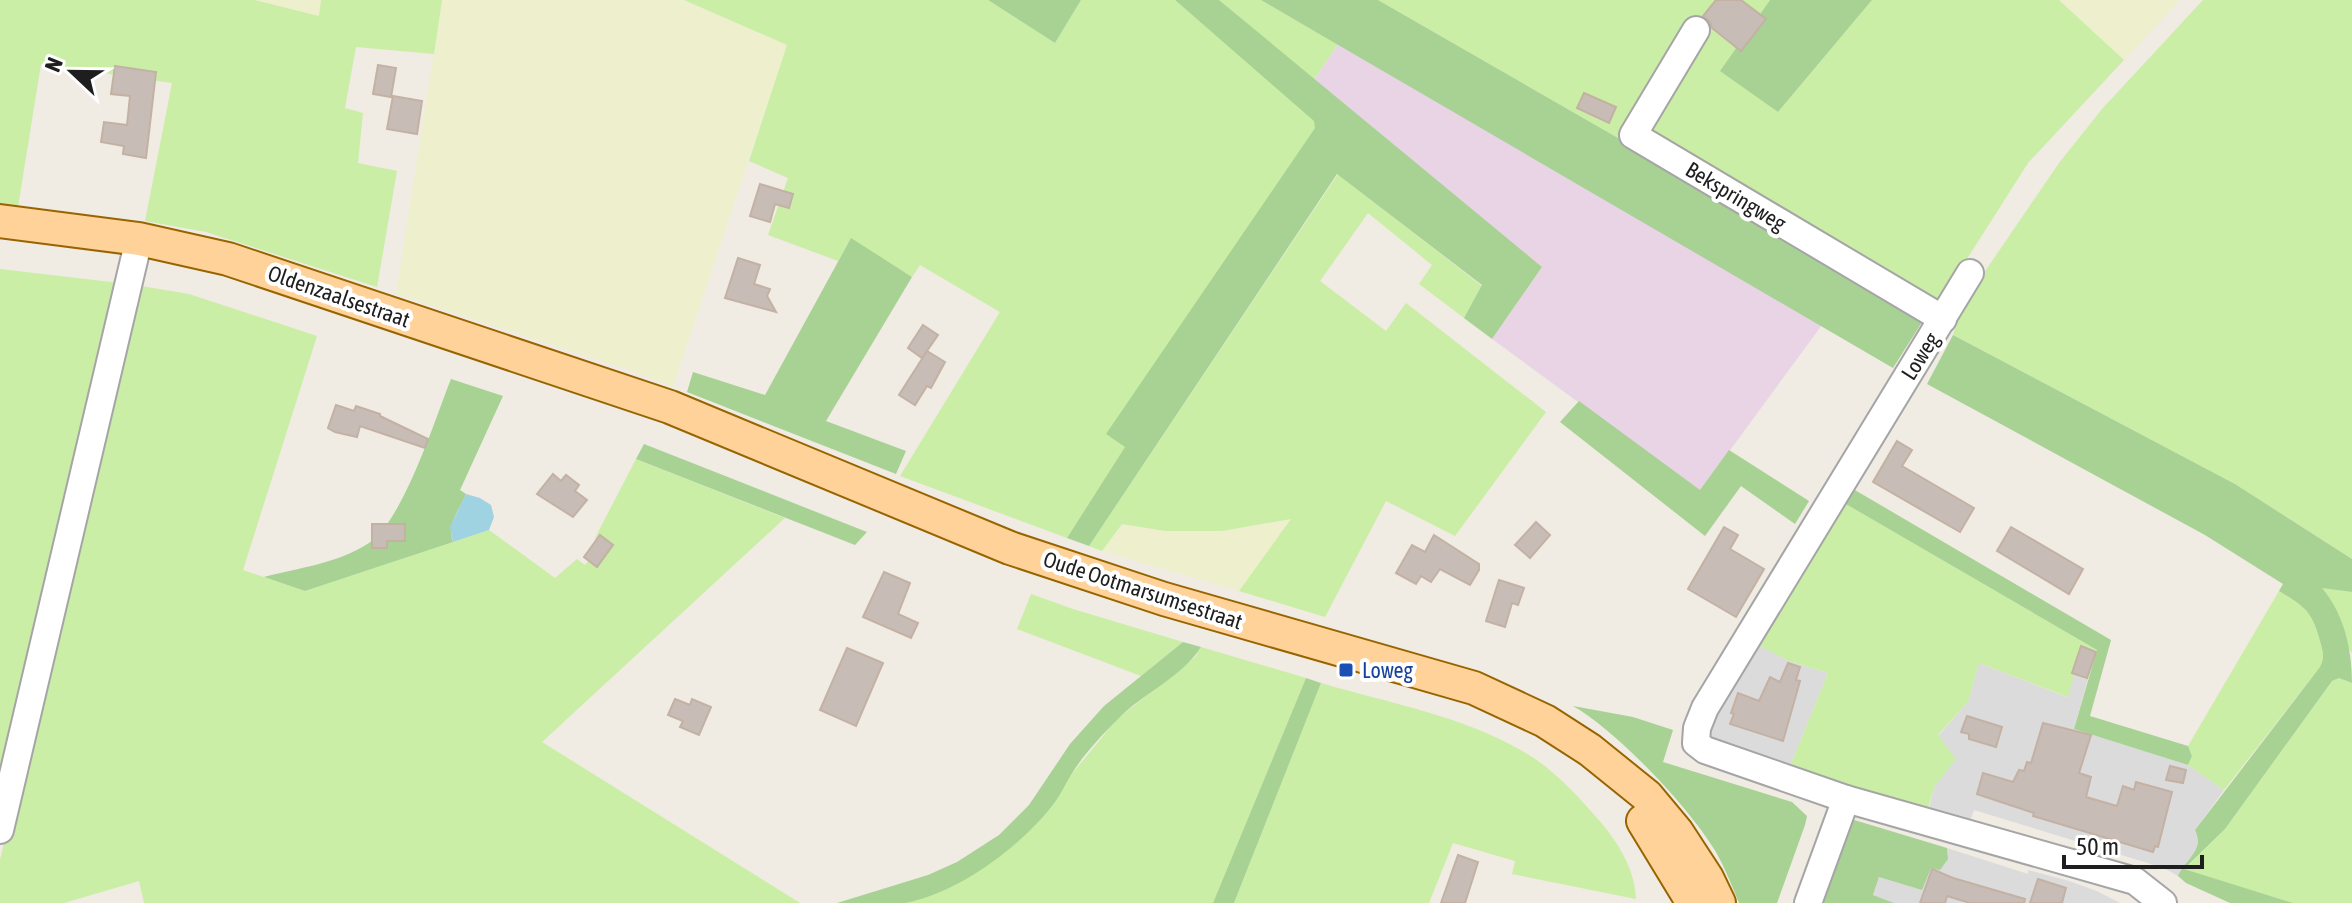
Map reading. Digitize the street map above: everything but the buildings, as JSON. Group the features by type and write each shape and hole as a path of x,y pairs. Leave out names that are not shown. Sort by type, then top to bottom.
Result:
{"main road":[{"name":"Oldenzaalsestraat","path":"0,221 139,239 228,259 670,407"},
{"name":"Oude Ootmarsumsestraat","path":"670,407 1010,548 1164,599 1474,688 1545,721 1590,750 1647,796 1677,832 1707,878 1719,903"},
{"name":"Oude Ootmarsumsestraat","path":"1613,771 1693,903"}],"street":[{"name":"Bekspringweg","path":"1696,30 1633,135 1943,319"},
{"path":"0,830 139,239"},
{"name":"Loweg","path":"1846,799 1705,750 1696,743 1697,728 1705,708 1970,273"},
{"path":"1808,903 1846,799 2103,870 2135,881 2163,903"}],"shaded area":[{"path":"1338,44 1822,325 1700,491 1492,339 1542,267 1314,80"},
{"path":"1754,643 1789,661 1828,673 1791,764 1705,740 1705,726"},
{"path":"1979,663 2067,697 2074,675 2088,679 2074,729 2188,765 2224,790 2195,830 2197,850 2178,876 2164,868 1974,810 1969,824 1928,812 1934,787 1955,759 1938,736 1968,702"},
{"path":"1947,848 2028,874 2028,870 2069,881 2120,903 1894,903 1873,895 1879,877 1932,867 1948,859"}],"green space":[{"path":"0,0 255,0 319,16 321,0 442,0 434,54 356,47 345,108 363,113 358,163 397,171 377,287 206,232 145,221 172,83 41,64 18,207 0,204"},
{"path":"255,0 321,0 319,16"},
{"path":"442,0 684,0 787,45 673,387 396,294"},
{"path":"684,0 988,0 1055,43 1081,0 1175,0 1315,121 1315,129 1107,435 1126,446 1067,538 900,476 1000,312 920,265 912,277 851,239 838,261 768,235 788,178 749,161 787,45"},
{"path":"988,0 1081,0 1055,43"},
{"path":"1175,0 1219,0 1542,267 1492,339 1464,318 1482,285 1337,174 1089,546 1067,538 1125,447 1106,434 1315,128 1314,121"},
{"path":"1219,0 1261,0 1338,44 1314,80"},
{"path":"1261,0 1378,0 1712,192 1924,319 1893,368"},
{"path":"1378,0 1770,0 1721,70 1778,112 1872,0 2059,0 2124,60 2028,163 1937,306 1712,192"},
{"path":"1770,0 1872,0 1778,112 1720,71"},
{"path":"2059,0 2180,0 2124,60"},
{"path":"2203,0 2352,0 2352,559 2235,484 1953,335 1960,308 2059,163 2102,109"},
{"path":"1338,174 1482,286 1464,318 1419,284 1432,265 1368,213 1320,281 1386,331 1406,303 1546,412 1455,536 1386,501 1325,617 1239,591 1291,519 1222,531 1165,531 1122,524 1102,551 1089,546"},
{"path":"851,238 912,277 826,421 906,451 896,474 687,392 693,372 765,395"},
{"path":"0,269 120,283 0,797"},
{"path":"135,285 189,294 317,336 243,570 305,591 489,530 555,578 577,559 585,565 602,545 595,538 636,459 785,518 542,742 800,903 144,903 139,881 64,903 0,903 0,860"},
{"path":"1953,335 2235,484 2352,559 2352,592 2322,588 2336,609 2345,632 2352,683 2339,678 2332,681 2225,829 2184,869 2293,903 2230,903 2186,883 2178,876 2196,849 2195,830 2320,667 2323,651 2310,616 2279,591 2283,584 2205,535 1927,384"},
{"path":"451,379 503,396 460,490 466,494 453,523 453,542 305,591 264,577 345,555 369,543 382,531 417,468"},
{"path":"1579,401 1700,490 1729,450 1809,501 1795,524 1741,486 1705,536 1560,422"},
{"path":"644,444 867,532 855,545 636,459"},
{"path":"1848,486 2111,640 2090,716 2188,746 2192,756 2188,765 2074,729 2097,650 1839,500"},
{"path":"1839,500 2097,650 2088,679 2074,675 2068,697 1979,663 1968,702 1938,735 1956,759 1934,787 1927,812 1801,775 1791,764 1828,673 1789,661 1754,643"},
{"path":"1292,519 1239,591 1102,551 1122,524 1165,531 1222,531"},
{"path":"2320,587 2352,592 2352,653 2349,649"},
{"path":"2279,591 2310,616 2323,651 2323,660 2224,790 2188,765 2192,756 2188,746"},
{"path":"1031,594 1183,642 1141,676 1017,629"},
{"path":"1183,642 1201,647 1173,677 1128,710 1105,732 1081,760 1041,819 1007,851 967,878 926,898 905,903 837,903 928,875 957,862 999,835 1029,805 1070,744 1104,706"},
{"path":"1201,647 1306,678 1213,903 904,903 965,879 1071,775 1117,719 1195,657"},
{"path":"1306,678 1321,683 1234,903 1213,903"},
{"path":"2339,678 2352,683 2352,903 2293,903 2184,870 2225,829 2332,681"},
{"path":"1321,683 1451,720 1501,740 1534,758 1572,791 1611,836 1632,876 1636,899 1512,874 1515,861 1453,843 1429,903 1234,903"},
{"path":"1573,706 1633,717 1673,730 1663,762 1792,802 1807,816 1777,903 1739,903 1716,852 1689,814 1611,733"},
{"path":"1851,819 1947,848 1948,859 1940,870 1931,868 1922,890 1879,877 1873,895 1894,903 1815,903"}],"water":[{"path":"466,494 491,505 494,517 489,530 453,542 450,527"}],"place":[{"name":"Loweg","path":"1346,670"}]}
